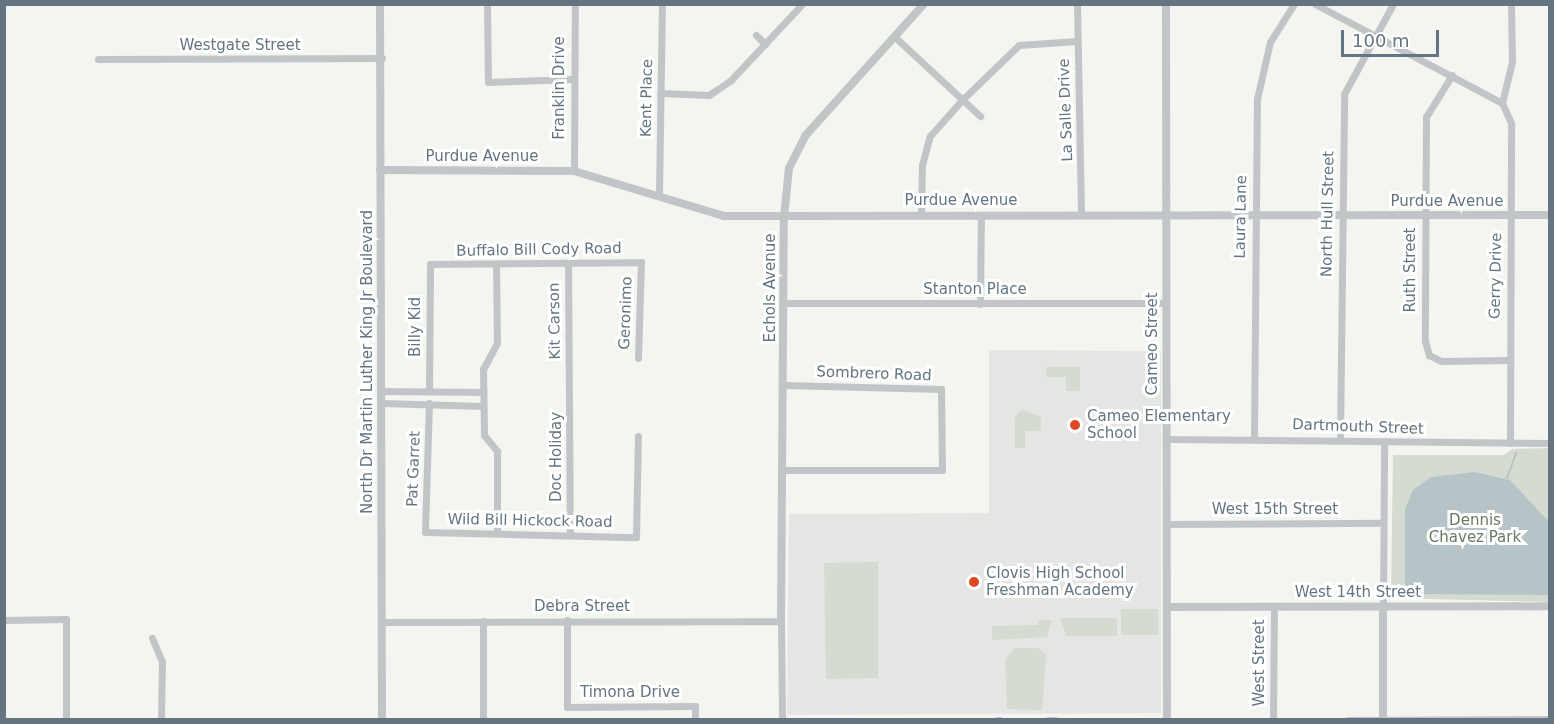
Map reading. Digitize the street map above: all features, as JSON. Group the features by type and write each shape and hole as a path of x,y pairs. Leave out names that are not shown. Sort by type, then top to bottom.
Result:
{"street":[{"name":"North Dr Martin Luther King Jr Boulevard","path":"380,4 382,58 380,170 382,720"},
{"path":"487,4 488,82 574,79"},
{"name":"Franklin Drive","path":"574,171 575,4"},
{"name":"Kent Place","path":"659,193 662,4"},
{"path":"660,93 709,95 765,44 802,4"},
{"name":"Echols Avenue","path":"781,621 784,470 784,217 789,168 806,136 924,4"},
{"name":"La Salle Drive","path":"1077,4 1082,214"},
{"name":"Cameo Street","path":"1166,4 1167,720"},
{"name":"Laura Lane","path":"1254,438 1254,215 1257,99 1270,42 1294,4"},
{"path":"1315,4 1502,103 1512,62 1511,4"},
{"name":"North Hull Street","path":"1340,438 1340,216 1344,94 1393,4"},
{"path":"756,35 765,44"},
{"path":"896,38 980,116"},
{"path":"921,215 922,165 930,136 962,100 1019,45 1077,41"},
{"name":"Westgate Street","path":"98,59 382,58"},
{"name":"Ruth Street","path":"1452,75 1426,117 1424,216 1429,355 1441,362 1508,360"},
{"name":"Gerry Drive","path":"1502,103 1511,123 1508,360 1510,444"},
{"name":"Purdue Avenue","path":"380,170 574,171 659,193 724,216 1550,215"},
{"path":"980,304 981,215"},
{"name":"Buffalo Bill Cody Road","path":"430,264 641,262 641,269"},
{"name":"Kit Carson","path":"568,263 570,379"},
{"name":"Billy Kid","path":"429,390 430,264"},
{"path":"496,264 497,343 483,369 483,406 489,446 497,452 497,533"},
{"name":"Geronimo","path":"638,358 641,269"},
{"name":"Stanton Place","path":"784,303 1166,303"},
{"name":"Doc Holiday","path":"570,379 570,535"},
{"name":"Sombrero Road","path":"784,385 941,389 942,470 784,470"},
{"path":"381,391 483,392"},
{"path":"381,403 483,406"},
{"name":"Pat Garret","path":"429,403 425,532 430,532"},
{"name":"Wild Bill Hickock Road","path":"430,532 636,537 638,436"},
{"name":"Dartmouth Street","path":"1166,439 1340,438 1384,444 1550,443"},
{"path":"1383,719 1384,444"},
{"name":"West 15th Street","path":"1167,524 1383,523"},
{"name":"West Street","path":"1273,720 1274,606"},
{"name":"West 14th Street","path":"1167,607 1550,606"},
{"path":"4,620 66,619 66,720"},
{"name":"Timona Drive","path":"567,620 567,707 695,706 695,720"},
{"path":"483,621 483,720"},
{"path":"781,621 783,720"},
{"name":"Debra Street","path":"383,622 781,621"},
{"path":"152,639 162,662 160,720"},
{"path":"1348,720 1550,719"},
{"path":"1048,720 1055,720"}],"shaded area":[{"name":"Clovis High School Freshman Academy","path":"989,350 1161,351 1161,713 787,715 789,514 989,513"},
{"name":"Dennis Chavez Park","path":"1475,472 1510,480 1549,522 1549,595 1411,594 1405,584 1405,509 1413,490 1431,477"}],"green space":[{"path":"1046,367 1080,367 1080,391 1066,391 1066,377 1046,377"},
{"path":"1022,409 1041,417 1041,431 1025,431 1025,448 1015,448 1015,417"},
{"name":"Dennis Chavez Park","path":"1549,448 1549,602 1391,598 1393,455 1504,455 1512,449"},
{"path":"878,562 878,678 826,679 824,563"},
{"path":"1121,609 1158,609 1158,635 1121,635"},
{"path":"1060,618 1117,618 1117,636 1066,636"},
{"path":"1039,620 1052,620 1047,637 992,640 992,626 1038,625"},
{"path":"1015,648 1038,648 1046,655 1042,710 1007,709 1005,659"}],"waterway":[{"path":"1507,478 1516,453"}],"place":[{"name":"Cameo Elementary School","path":"1075,425"},
{"name":"Clovis High School Freshman Academy","path":"974,582"}]}
